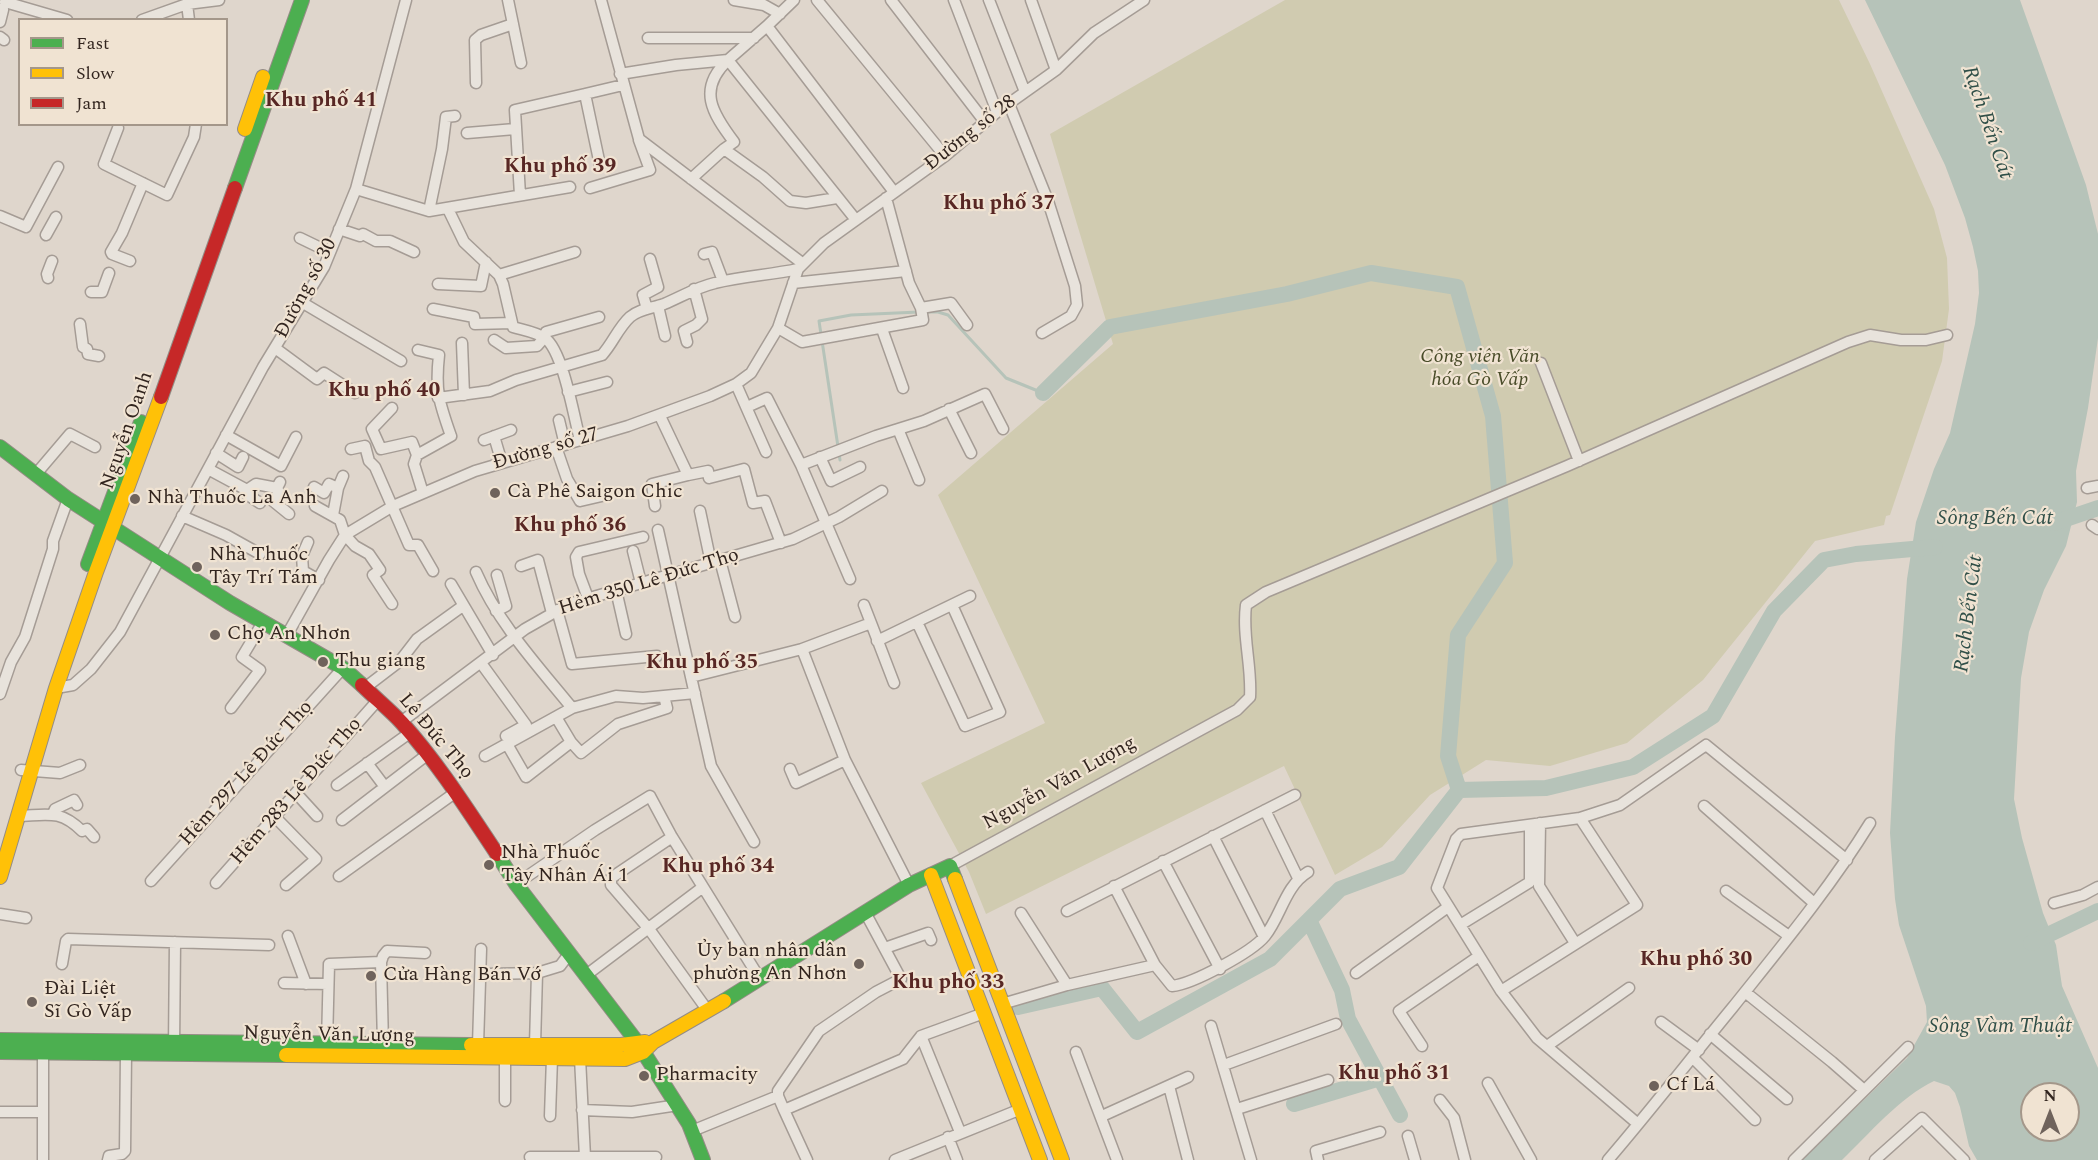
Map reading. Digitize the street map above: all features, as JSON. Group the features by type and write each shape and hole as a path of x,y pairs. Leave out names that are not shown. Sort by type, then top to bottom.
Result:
{"street":[{"path":"145,18 167,5 219,0"},
{"name":"Nguyễn Oanh","path":"0,843 56,688 142,418 290,0"},
{"name":"Nguyễn Oanh","path":"0,877 18,816 27,770 108,525 302,0"},
{"name":"Đường số 30","path":"56,688 73,686 91,669 120,632 226,435 324,267 356,189 406,0"},
{"path":"508,0 521,63"},
{"path":"590,188 650,170 639,139 601,0"},
{"path":"734,0 764,5 780,14"},
{"path":"691,179 734,142 715,116 710,87 718,70 794,0"},
{"path":"817,0 945,156"},
{"path":"891,0 985,122"},
{"path":"954,0 997,112"},
{"path":"989,0 1025,92"},
{"path":"1031,0 1056,70"},
{"name":"Đường số 28","path":"800,266 824,243 945,156 997,112 1056,70 1094,33 1144,0"},
{"path":"187,4 189,18"},
{"path":"0,22 4,5 59,18"},
{"path":"476,83 475,40 482,35 513,24"},
{"path":"767,27 890,195 906,271 921,308 922,320 802,342 778,328"},
{"path":"648,38 754,38"},
{"path":"520,195 514,110 585,94 622,80 676,65 728,60"},
{"path":"728,60 856,220"},
{"path":"585,94 600,165"},
{"path":"1009,104 1048,201 1075,286 1077,305 1071,316 1042,333"},
{"path":"429,211 446,117 455,116"},
{"path":"118,128 104,164 169,195 194,137 196,126"},
{"path":"467,133 515,129"},
{"path":"639,139 800,266"},
{"path":"724,149 763,177 790,201 806,203 837,198"},
{"path":"0,216 26,227 58,167"},
{"path":"130,261 111,252 122,233 143,183"},
{"path":"356,189 429,211 570,187"},
{"path":"448,209 464,242 499,275 513,327 544,338 551,345 562,366 580,440"},
{"path":"46,235 56,217"},
{"path":"339,229 360,236 363,234 376,241 390,241 414,252"},
{"path":"300,238 329,252"},
{"path":"499,275 575,252"},
{"path":"704,254 712,252 723,281"},
{"path":"650,259 658,287 643,295 653,307 665,336"},
{"path":"48,278 47,274 52,261"},
{"path":"438,284 481,286 486,262"},
{"path":"438,398 490,391 516,380 602,354 610,346 622,325 632,315 694,289 753,275 773,275 800,266"},
{"name":"Đường số 27","path":"287,635 345,535 393,506 475,471 660,416 736,384 751,373 778,328 800,266"},
{"path":"793,283 906,271"},
{"path":"90,292 102,292 109,273"},
{"path":"687,342 684,331 702,319 694,289"},
{"path":"303,303 401,361"},
{"path":"921,308 951,303 967,325"},
{"path":"433,309 474,317 475,324 512,323"},
{"path":"494,340 506,348 537,346 546,332 599,318"},
{"path":"80,324 83,347 87,349 88,354 99,356"},
{"path":"882,329 903,388"},
{"path":"1541,363 1580,461 1848,342 1870,335 1901,340 1926,340 1947,335"},
{"path":"462,343 464,395"},
{"path":"275,348 316,379 324,373 355,393"},
{"path":"417,455 451,436 438,398 436,378 439,354 418,350"},
{"path":"568,392 607,382"},
{"path":"736,384 766,452"},
{"path":"801,465 924,421 985,394 1003,429"},
{"path":"747,407 767,398 801,465 850,579"},
{"path":"375,467 382,458 381,449 372,429 392,408"},
{"path":"949,409 971,453"},
{"path":"660,416 688,475"},
{"path":"559,420 567,478 580,501 606,495"},
{"path":"898,429 919,480"},
{"path":"502,463 489,438 511,430"},
{"path":"36,474 70,434 95,447"},
{"path":"226,435 280,466 296,437"},
{"path":"381,449 412,442 417,455 414,464 423,493"},
{"path":"351,449 365,446 369,461 375,467 409,545 418,545 433,571"},
{"name":"Lê Đức Thọ","path":"0,447 68,499 108,525 263,622 343,668 366,687 406,727 456,792 516,884 585,976 644,1046 692,1131 703,1160"},
{"path":"216,453 238,467 243,458"},
{"path":"820,457 831,481 860,466"},
{"name":"Nguyễn Văn Lượng","path":"0,1040 174,1048 625,1059 708,1011 909,885 950,866 1237,710 1250,697 1251,674 1244,625 1246,605 1266,591 1580,461"},
{"path":"208,469 247,490 248,495 260,503"},
{"path":"656,506 652,484 708,471 709,478 744,470 753,503 765,501 781,543"},
{"path":"333,515 338,488 343,476"},
{"path":"247,490 256,483 279,485 279,492 273,501 289,514"},
{"path":"314,487 324,493 329,484 338,488"},
{"name":"Hẻm 350 Lê Đức Thọ","path":"337,785 367,763 481,663 525,629 554,611 588,598 793,539 882,491"},
{"path":"0,694 11,662 25,637 32,618 53,549 53,541 68,499"},
{"path":"315,506 340,520 345,535 355,546 369,554 380,570 373,575 392,604"},
{"path":"700,510 735,617"},
{"path":"182,516 226,535 260,554"},
{"path":"658,530 711,766 754,842"},
{"path":"588,598 579,574 576,557 579,552 643,537"},
{"path":"308,542 302,556 303,572 319,580"},
{"path":"633,551 641,583"},
{"path":"521,566 538,560 572,664 657,656"},
{"path":"476,572 496,611 515,638 572,708"},
{"path":"496,611 506,606 497,575"},
{"path":"451,584 493,655"},
{"path":"616,590 626,634"},
{"path":"877,641 969,596"},
{"path":"864,605 894,683"},
{"path":"917,622 965,726 1000,712 952,605"},
{"path":"366,687 400,661 417,639 460,608"},
{"path":"231,708 260,670 242,657 263,622"},
{"path":"691,677 802,649 871,623"},
{"path":"802,649 845,760 909,885"},
{"path":"481,663 526,725 485,756"},
{"name":"Hẻm 297 Lê Đức Thọ","path":"151,881 343,668"},
{"path":"506,740 572,708 616,696 643,698 694,693"},
{"path":"556,717 571,742 581,753 618,724 667,708 664,696"},
{"name":"Hẻm 283 Lê Đức Thọ","path":"216,883 378,700"},
{"path":"506,740 526,777 571,742"},
{"path":"1638,1124 1537,1038 1501,991 1437,888 1456,839 1461,834 1580,818 1620,805 1702,746 1709,747 1847,860"},
{"path":"342,820 428,754"},
{"path":"790,769 796,783 845,760"},
{"path":"367,763 385,787"},
{"path":"27,770 60,773 80,765"},
{"path":"339,876 456,792"},
{"path":"296,793 316,816"},
{"path":"1067,911 1294,795"},
{"path":"516,884 650,796 672,837 760,979"},
{"path":"53,814 54,810 74,800 77,805"},
{"path":"1704,806 1814,903"},
{"path":"1265,810 1298,879"},
{"path":"18,816 53,814 63,816 82,831 87,829 94,837"},
{"path":"275,817 316,859 286,885"},
{"path":"1501,991 1637,905 1580,818"},
{"path":"1610,1159 1789,936 1847,860 1870,823"},
{"path":"1535,824 1534,884 1575,943"},
{"path":"1213,836 1264,937"},
{"path":"672,837 611,878 610,881 649,929 708,1011"},
{"path":"1163,861 1220,969"},
{"path":"950,866 1062,1160"},
{"path":"1114,886 1155,965 1172,986 1220,969 1264,937 1298,879 1308,872"},
{"path":"931,875 1040,1160"},
{"path":"1460,925 1534,884"},
{"path":"585,976 703,887"},
{"path":"2054,903 2083,895 2098,887"},
{"path":"1726,891 1789,936"},
{"path":"1356,973 1448,907"},
{"path":"1021,913 1067,985"},
{"path":"0,914 26,918"},
{"path":"807,1160 778,1096 778,1091 819,1031 876,992 901,979 866,914"},
{"path":"885,948 928,933 931,940"},
{"path":"288,936 306,984"},
{"path":"62,964 66,941 72,939 269,945"},
{"path":"174,1048 175,942"},
{"path":"478,1045 481,949"},
{"path":"383,1044 381,962 383,956 387,951 425,953"},
{"path":"487,974 537,973 560,966 569,954"},
{"path":"1422,1046 1399,1011 1479,956"},
{"path":"327,1043 329,964 381,962"},
{"path":"1002,1004 1067,985 1155,965"},
{"path":"536,1045 537,973"},
{"path":"284,983 328,984"},
{"path":"1547,1046 1629,988"},
{"path":"1745,992 1864,1090"},
{"path":"784,1110 903,1059 921,1036 984,1013"},
{"path":"1662,1022 1696,1054 1755,1120"},
{"path":"1224,1065 1336,1024"},
{"path":"1211,1026 1251,1160"},
{"path":"1710,1034 1788,1098"},
{"path":"921,1036 960,1132"},
{"name":"Nguyễn Văn Lượng","path":"0,1052 126,1053 174,1048 327,1043 644,1046"},
{"path":"1794,1160 1908,1047"},
{"path":"1076,1052 1118,1160"},
{"path":"43,1053 43,1160"},
{"path":"108,1160 109,1156 125,1155 126,1053"},
{"path":"505,1057 505,1101"},
{"path":"550,1116 552,1058"},
{"path":"580,1058 585,1157"},
{"path":"1102,1116 1188,1077"},
{"path":"1237,1109 1328,1080"},
{"path":"1488,1083 1531,1160"},
{"path":"1169,1086 1188,1160"},
{"path":"692,1131 778,1096"},
{"path":"1440,1100 1454,1118 1466,1160"},
{"path":"582,1110 632,1112 678,1105"},
{"path":"895,1160 1021,1109"},
{"path":"0,1112 43,1112"},
{"path":"1875,1160 1922,1118 1964,1160"},
{"path":"1318,1160 1316,1151 1380,1132"},
{"path":"1408,1136 1415,1160"},
{"path":"948,1137 957,1160"},
{"path":"530,1157 656,1157"}],"green space":[{"name":"Công viên Văn hóa Gò Vấp","path":"1285,0 1839,0 1934,209 1947,258 1949,309 1942,361 1890,515 1886,516 1884,525 1815,541 1703,680 1627,743 1550,766 1486,760 1430,795 1382,847 1335,875 1284,766 986,914 969,872 921,783 1045,723 938,495 1113,344 1050,134"}],"water":[{"name":"Sông Bến Cát","path":"1865,0 2020,0 2086,185 2098,234 2098,338 2076,471 2077,502 2066,546 2044,590 2029,632 2021,678 2014,799 2022,838 2043,913 2056,945 2062,986 2098,1068 2098,1160 1977,1160 1969,1146 1955,1093 1949,1086 1934,1081 1897,1106 1842,1160 1802,1160 1907,1058 1927,1022 1926,1006 1899,925 1890,833 1907,579 1916,522 1934,469 1950,433 1975,324 1979,293 1978,271 1965,218 1945,165"}],"waterway":[{"path":"1043,393 1110,327 1287,294 1371,273 1457,287 1493,416 1505,563 1458,635 1448,756 1459,790 1546,788 1633,767 1713,716 1774,611 1824,560 1856,554 1935,547"},
{"path":"840,460 819,321 851,315 919,312"},
{"path":"925,312 948,315 1006,378 1043,393"},
{"path":"2054,523 2098,508"},
{"path":"1018,1007 1102,988 1137,1032 1270,959 1340,889 1399,867 1459,790"},
{"path":"2031,943 2098,911"},
{"path":"1309,920 1342,990 1348,1019 1400,1115"},
{"path":"1294,1104 1380,1078"}],"traffic: fast":[{"path":"235,188 302,0"},
{"path":"88,564 141,422"},
{"path":"0,447 68,499 230,603 343,668 362,685"},
{"path":"497,854 516,884 637,1042 689,1124 703,1160"},
{"path":"724,1001 909,885 950,866 955,879"},
{"path":"0,1040 471,1045"},
{"path":"0,1052 286,1055"}],"traffic: slow":[{"path":"245,129 263,77"},
{"path":"0,877 56,688 161,397"},
{"path":"931,875 1040,1160"},
{"path":"955,879 1062,1160"},
{"path":"286,1055 625,1059 643,1052 653,1042 724,1001"},
{"path":"471,1045 621,1045 645,1042"}],"traffic: jam":[{"path":"161,397 235,188"},
{"path":"362,685 402,723 428,754 497,854"}],"place":[{"name":"Cà Phê Saigon Chic","path":"495,493"},
{"name":"Nhà Thuốc La Anh","path":"135,499"},
{"name":"Nhà Thuốc Tây Trí Tám","path":"197,567"},
{"name":"Chợ An Nhơn","path":"215,635"},
{"name":"Thu giang","path":"323,662"},
{"name":"Nhà Thuốc Tây Nhân Ái 1","path":"489,865"},
{"name":"Ủy ban nhân dân phường An Nhơn","path":"859,964"},
{"name":"Cửa Hàng Bán Vớ","path":"371,976"},
{"name":"Đài Liệt Sĩ Gò Vấp","path":"32,1002"},
{"name":"Pharmacity","path":"644,1076"},
{"name":"Cf Lá","path":"1654,1086"}],"district":[{"name":"Khu phố 41","path":"321,102"},
{"name":"Khu phố 39","path":"560,168"},
{"name":"Khu phố 37","path":"999,205"},
{"name":"Khu phố 40","path":"384,392"},
{"name":"Khu phố 36","path":"570,527"},
{"name":"Khu phố 35","path":"702,664"},
{"name":"Khu phố 34","path":"718,868"},
{"name":"Khu phố 30","path":"1696,961"},
{"name":"Khu phố 33","path":"948,984"},
{"name":"Khu phố 31","path":"1394,1075"}],"water label":[{"name":"Rạch Bến Cát","path":"1986,123"},
{"name":"Rạch Bến Cát","path":"1970,614"},
{"name":"Sông Vàm Thuật","path":"2000,1028"}]}
